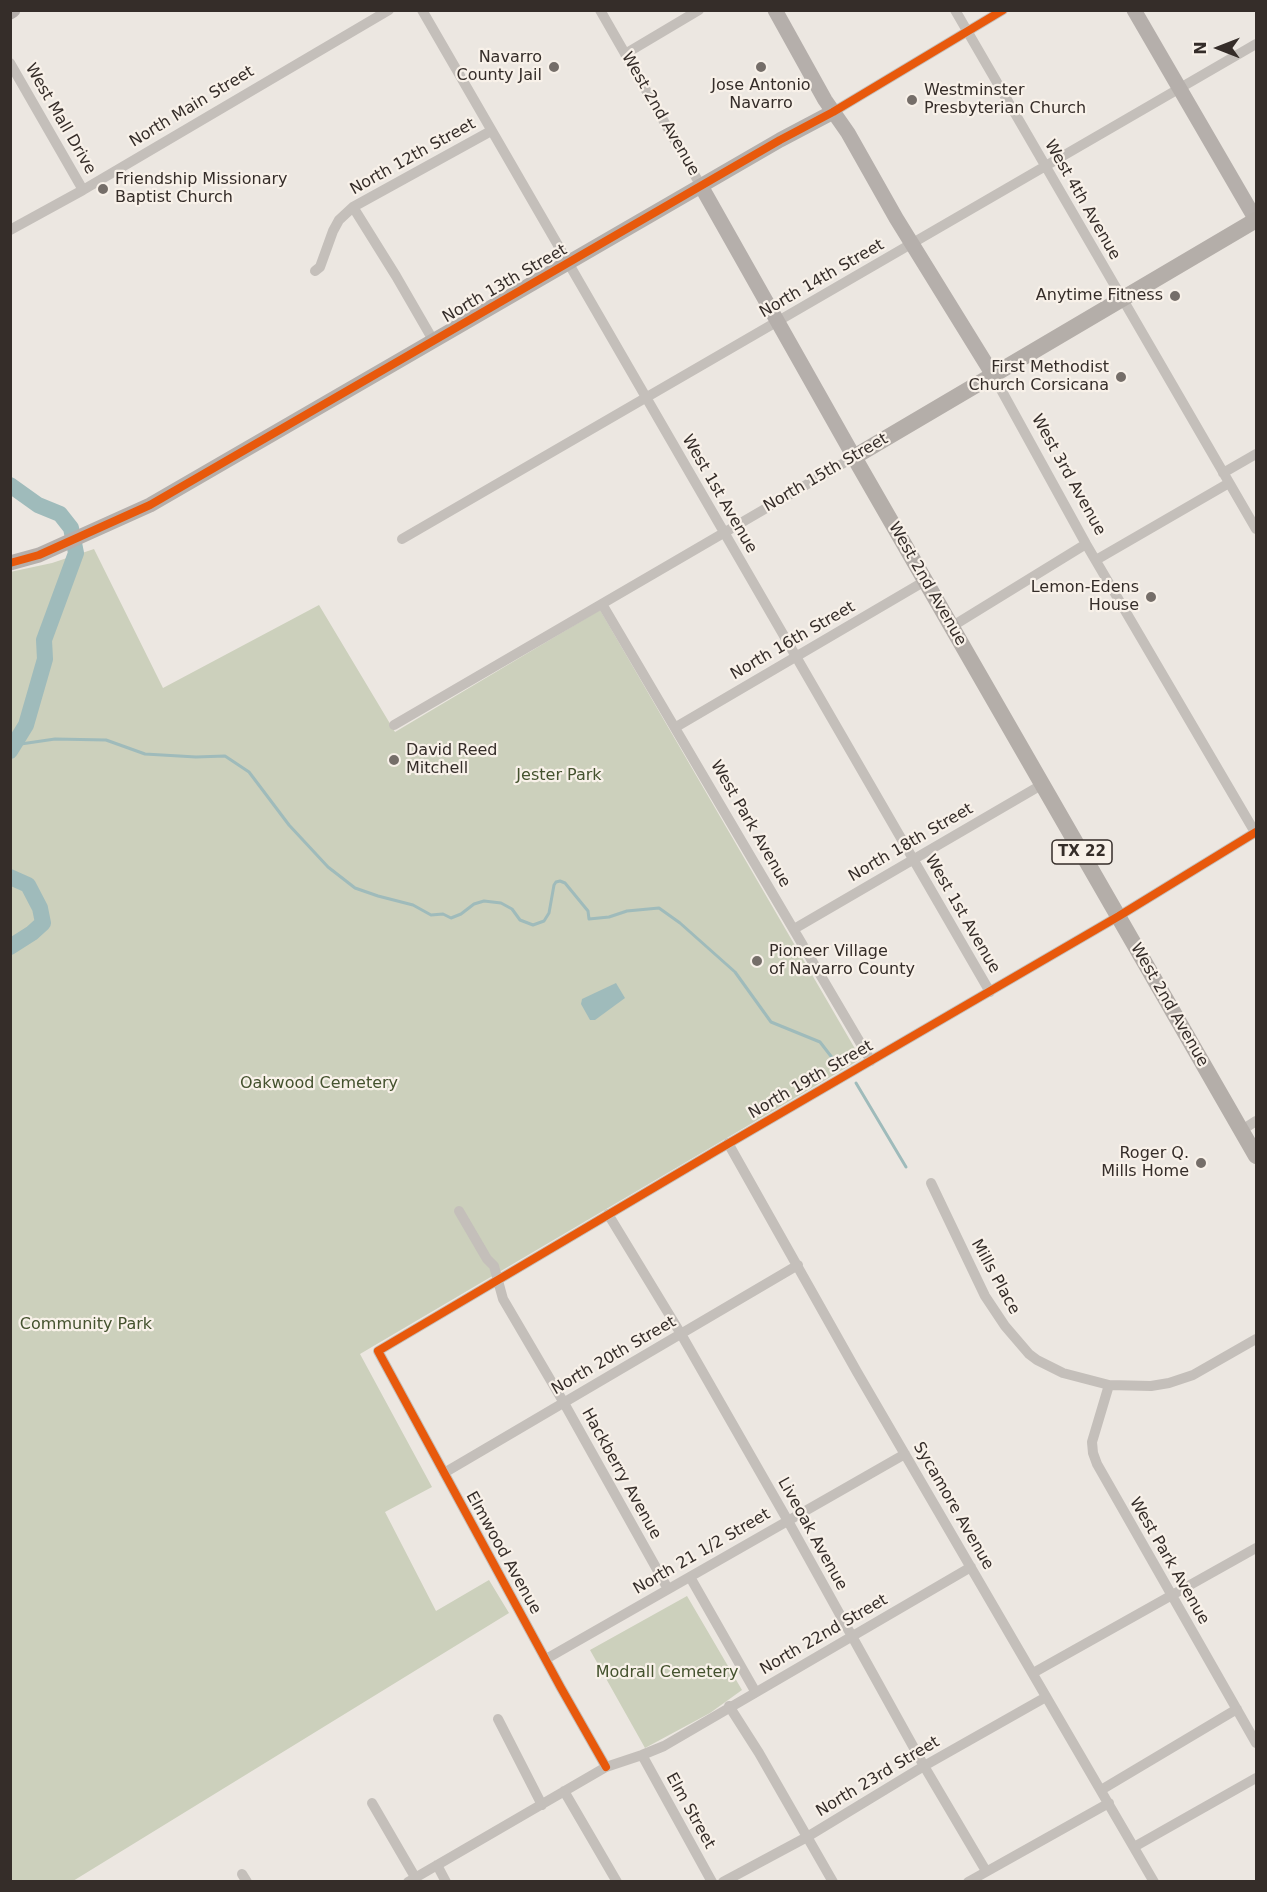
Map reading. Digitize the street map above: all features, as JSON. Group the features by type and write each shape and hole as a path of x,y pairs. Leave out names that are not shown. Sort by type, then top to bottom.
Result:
{"main road":[{"name":"North 15th Street","path":"855,457 1256,220"},
{"name":"West 2nd Avenue","path":"855,457 1257,1156"}],"street":[{"name":"North Main Street","path":"10,230 83,190 389,10"},
{"name":"West 1st Avenue","path":"422,10 990,992"},
{"name":"West 2nd Avenue","path":"600,10 855,457"},
{"path":"625,54 699,10"},
{"name":"West 3rd Avenue","path":"775,10 833,112 848,133 912,244 993,375 1086,544 1256,832"},
{"name":"West 4th Avenue","path":"955,10 1257,529"},
{"name":"North 13th Street","path":"10,562 39,555 150,505 780,140 833,112 1003,10"},
{"path":"1134,10 1256,220"},
{"name":"North 14th Street","path":"402,539 1257,44"},
{"name":"West Mall Drive","path":"10,63 83,190"},
{"name":"North 12th Street","path":"315,271 321,267 339,220 353,207 491,131"},
{"path":"353,207 433,340"},
{"path":"1223,473 1257,454"},
{"name":"North 15th Street","path":"394,725 855,457"},
{"path":"1096,560 1229,483"},
{"path":"951,627 1086,544"},
{"name":"North 16th Street","path":"676,727 925,581"},
{"name":"West Park Avenue","path":"602,604 871,1060"},
{"name":"North 18th Street","path":"794,929 1043,784"},
{"name":"North 19th Street","path":"378,1351 1119,916 1256,832"},
{"path":"1242,1130 1257,1121"},
{"name":"Sycamore Avenue","path":"729,1143 905,1454 1154,1881"},
{"name":"Mills Place","path":"931,1184 985,1296 1005,1326 1037,1360 1063,1373 1109,1385 1151,1386 1169,1383 1192,1375 1257,1338"},
{"path":"459,1211 487,1259 494,1266 497,1280"},
{"name":"Liveoak Avenue","path":"608,1214 681,1334 924,1766 986,1871"},
{"name":"North 20th Street","path":"444,1473 798,1265"},
{"name":"Hackberry Avenue","path":"497,1280 502,1299 564,1403 668,1589"},
{"name":"Elmwood Avenue","path":"378,1351 606,1767"},
{"name":"West Park Avenue","path":"1109,1385 1092,1442 1097,1464 1257,1743"},
{"name":"North 21 1/2 Street","path":"546,1659 905,1454"},
{"path":"1033,1673 1257,1548"},
{"name":"North 22nd Street","path":"411,1879 606,1767 642,1755 707,1721 729,1706 971,1568"},
{"path":"690,1577 755,1691"},
{"name":"North 23rd Street","path":"723,1881 807,1837 924,1766 1047,1697"},
{"path":"729,1706 759,1753 832,1881"},
{"path":"1101,1790 1237,1709"},
{"path":"498,1719 542,1805"},
{"name":"Elm Street","path":"642,1755 712,1881"},
{"path":"1134,1847 1257,1778"},
{"path":"564,1791 617,1881"},
{"path":"372,1803 411,1879"},
{"path":"968,1881 1109,1803"},
{"path":"437,1865 446,1881"}],"green space":[{"name":"Oakwood Cemetery","path":"94,549 163,688 319,605 395,732 600,610 861,1059 360,1354 432,1487 385,1512 436,1611 489,1580 509,1613 73,1881 10,1881 10,572 52,563"},
{"name":"Modrall Cemetery","path":"687,1596 742,1690 710,1713 645,1748 590,1650"}],"water":[{"path":"616,983 625,998 595,1020 590,1020 581,1004 582,999"}],"waterway":[{"path":"10,485 38,505 60,514 71,528 76,553 44,640 45,659 26,725 10,751"},
{"path":"14,745 55,739 106,740 145,754 225,756 249,772 289,825 328,867 355,888 413,905 431,915 443,914 451,918 474,904 484,901 501,903 512,909 520,920 533,925 544,921 549,913 554,885 560,881 565,883 588,911 589,919 609,917 627,911 659,908 680,923 735,972 771,1022 820,1042 837,1064"},
{"path":"10,877 28,885 40,908 43,923 10,947"},
{"path":"856,1083 906,1167"}],"cycle path":[{"path":"10,563 39,555 150,505 780,140 833,112 1003,10"},
{"path":"606,1767 378,1351 1119,916 1256,832"}],"place":[{"name":"Navarro County Jail","path":"554,67"},
{"name":"Jose Antonio Navarro","path":"761,67"},
{"name":"Westminster Presbyterian Church","path":"912,100"},
{"name":"Friendship Missionary Baptist Church","path":"103,189"},
{"name":"Anytime Fitness","path":"1175,296"},
{"name":"First Methodist Church Corsicana","path":"1121,377"},
{"name":"Lemon-Edens House","path":"1151,597"},
{"name":"David Reed Mitchell","path":"394,760"},
{"name":"Pioneer Village of Navarro County","path":"757,961"},
{"name":"Roger Q. Mills Home","path":"1201,1163"}],"park label":[{"name":"Jester Park","path":"559,776"},
{"name":"Community Park","path":"86,1325"}]}
